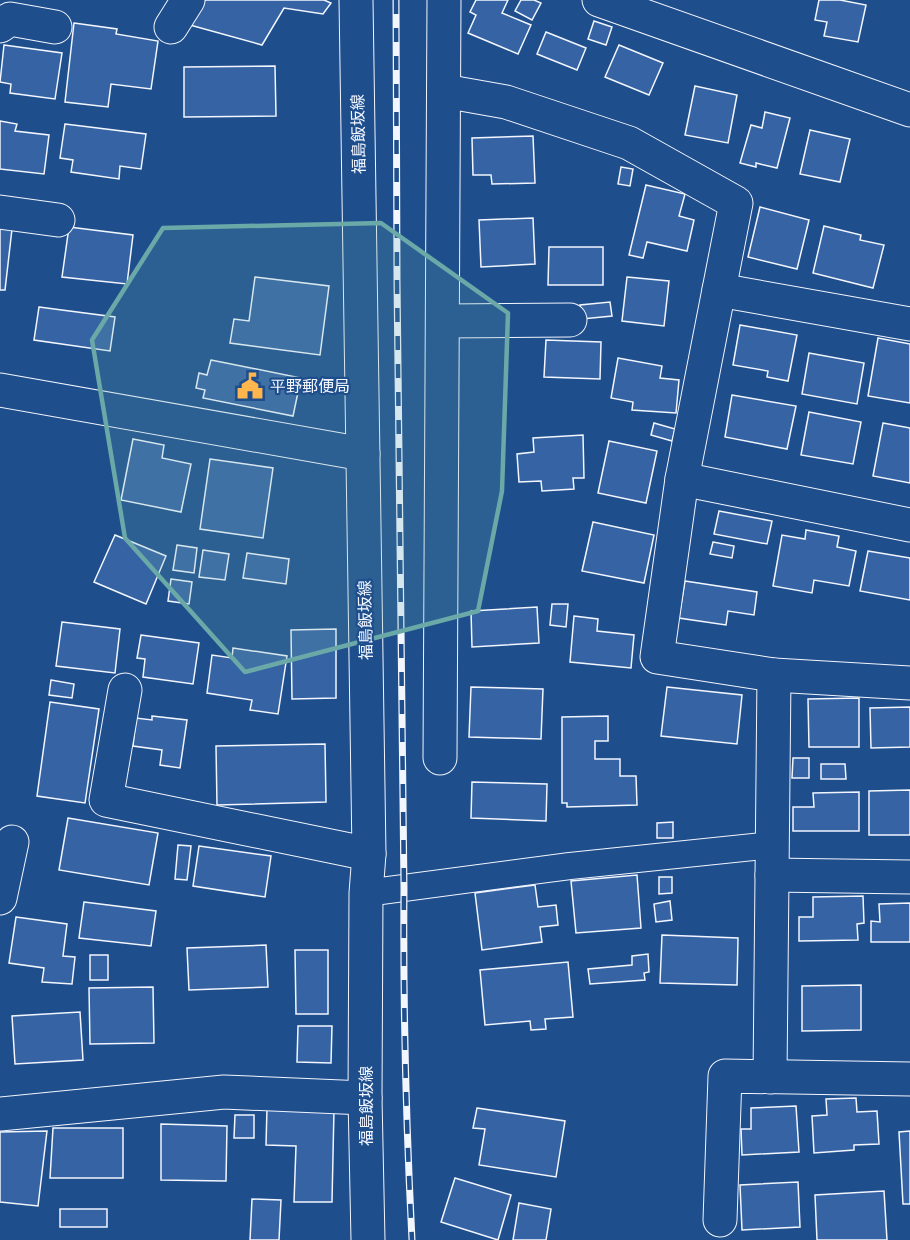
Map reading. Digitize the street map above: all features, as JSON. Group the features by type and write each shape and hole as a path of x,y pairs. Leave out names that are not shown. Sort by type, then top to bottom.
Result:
{"street":[{"path":"171,27 188,0"},
{"path":"441,758 444,0"},
{"path":"599,0 910,111"},
{"name":"福島飯坂線","path":"355,1 369,854 366,893 365,1098 368,1240"},
{"path":"0,26 10,19 55,27"},
{"path":"444,91 506,102 629,143 736,203 682,479 657,657 774,675 910,683"},
{"path":"0,212 58,220"},
{"path":"719,290 910,324"},
{"path":"443,321 570,320"},
{"path":"0,390 363,454"},
{"path":"682,479 910,525"},
{"path":"770,1077 774,675"},
{"path":"124,690 106,800 369,854"},
{"path":"0,898 12,842"},
{"path":"366,893 570,866 772,860 910,877"},
{"path":"720,1220 725,1076 910,1079"},
{"path":"0,1114 224,1092 365,1098"}],"highlighted area":[{"path":"381,223 508,313 502,491 478,611 245,672 125,538 92,340 163,228"}],"building":[{"path":"205,0 324,0 331,3 323,14 284,8 262,45 190,25"},
{"path":"476,0 508,0 502,13 531,25 518,54 468,33 476,15 470,12"},
{"path":"521,0 534,0 541,3 532,20 515,11"},
{"path":"819,0 840,0 866,5 858,42 824,36 827,22 815,20"},
{"path":"594,21 612,27 606,45 588,39"},
{"path":"74,23 117,29 116,34 158,41 151,89 111,84 108,107 65,102"},
{"path":"546,32 586,48 577,70 537,54"},
{"path":"4,45 62,53 55,99 10,93 11,84 0,82"},
{"path":"619,45 663,63 649,95 605,77"},
{"path":"275,66 276,116 184,117 184,67"},
{"path":"695,86 737,95 728,143 685,135"},
{"path":"765,112 790,118 777,168 756,163 756,167 740,163 751,125 762,128"},
{"path":"0,121 17,124 15,131 49,135 44,174 0,169"},
{"path":"65,124 146,134 141,169 120,166 119,179 71,172 73,160 60,158"},
{"path":"810,130 850,139 840,182 800,174"},
{"path":"533,136 535,183 492,184 491,175 473,175 472,138"},
{"path":"621,167 633,169 630,186 618,184"},
{"path":"646,185 685,194 679,216 694,220 687,251 647,242 643,258 629,255"},
{"path":"760,207 809,220 797,269 748,257"},
{"path":"533,218 535,264 481,267 479,220"},
{"path":"824,226 861,235 860,240 884,245 873,288 813,273"},
{"path":"69,227 133,235 127,284 62,277"},
{"path":"0,228 12,229 5,290 0,290"},
{"path":"549,247 603,247 603,285 548,285"},
{"path":"255,277 329,286 320,355 230,343 234,319 249,321"},
{"path":"627,277 669,281 664,326 622,321"},
{"path":"610,302 612,316 582,319 580,305"},
{"path":"39,307 115,317 110,351 34,340"},
{"path":"740,325 797,335 788,381 767,377 768,371 733,365"},
{"path":"878,338 910,344 910,403 868,396"},
{"path":"546,340 601,342 600,379 544,377"},
{"path":"809,353 864,363 857,404 802,394"},
{"path":"618,358 662,366 660,378 679,380 676,413 632,410 633,402 611,398"},
{"path":"211,360 301,378 293,416 203,398 205,390 196,388 199,373 207,375"},
{"path":"732,395 796,406 787,449 725,437"},
{"path":"809,412 861,422 853,464 801,455"},
{"path":"654,423 675,429 672,441 651,435"},
{"path":"883,423 910,428 910,483 873,476"},
{"path":"583,435 584,478 573,478 574,489 542,491 541,481 519,482 517,454 534,452 533,438"},
{"path":"133,439 164,445 162,458 191,464 181,512 121,500"},
{"path":"609,441 657,451 646,503 598,493"},
{"path":"210,459 273,468 263,538 200,529"},
{"path":"719,511 772,521 767,544 714,534"},
{"path":"593,522 654,535 644,583 582,571"},
{"path":"806,530 839,536 837,547 856,551 849,586 814,580 812,593 773,586 782,535 805,539"},
{"path":"115,535 166,556 146,604 94,582"},
{"path":"713,542 734,546 732,558 710,554"},
{"path":"177,545 197,548 194,573 173,570"},
{"path":"203,550 229,554 225,580 199,577"},
{"path":"868,551 910,558 910,600 860,591"},
{"path":"247,553 289,559 286,584 243,578"},
{"path":"171,579 192,582 189,604 168,601"},
{"path":"685,581 757,592 754,615 728,611 726,625 679,618"},
{"path":"552,604 568,604 566,627 550,625"},
{"path":"537,607 539,643 472,647 471,611"},
{"path":"574,616 598,619 597,631 634,635 631,668 570,662"},
{"path":"62,622 120,629 115,673 56,666"},
{"path":"336,629 336,698 292,699 291,630"},
{"path":"141,635 199,643 193,684 143,677 145,659 137,658"},
{"path":"233,648 287,656 278,714 250,710 252,700 207,693 212,655 232,658"},
{"path":"51,680 74,684 72,698 49,695"},
{"path":"471,687 543,689 541,739 469,737"},
{"path":"667,687 742,695 737,744 661,736"},
{"path":"859,698 859,747 809,747 808,699"},
{"path":"50,702 99,709 85,803 37,796"},
{"path":"910,707 910,747 871,748 870,708"},
{"path":"152,716 187,720 180,768 160,765 162,750 133,746 136,718 152,720"},
{"path":"608,716 608,741 595,741 595,759 620,759 620,776 636,776 637,805 567,807 567,803 562,803 562,717"},
{"path":"325,744 326,802 217,805 216,746"},
{"path":"793,758 809,758 809,778 792,778"},
{"path":"821,764 845,764 846,779 821,779"},
{"path":"472,782 547,784 546,821 471,818"},
{"path":"910,790 910,835 869,835 869,791"},
{"path":"859,792 859,831 793,831 793,807 814,807 813,793"},
{"path":"68,818 158,833 149,885 59,870"},
{"path":"673,822 673,838 657,838 657,823"},
{"path":"178,845 191,846 187,880 175,879"},
{"path":"199,846 271,856 265,897 193,886"},
{"path":"637,875 641,928 576,933 571,881"},
{"path":"659,877 672,877 672,893 659,894"},
{"path":"535,885 538,907 556,905 558,925 540,927 542,942 482,950 475,893"},
{"path":"863,896 864,923 857,924 858,940 799,941 799,917 813,917 813,897"},
{"path":"670,901 672,920 656,922 654,904"},
{"path":"84,902 156,911 151,946 79,938"},
{"path":"910,903 910,942 871,942 871,921 880,922 879,904"},
{"path":"16,917 67,924 63,956 75,957 72,984 42,982 44,968 9,963"},
{"path":"662,935 738,938 737,985 660,983"},
{"path":"266,945 268,987 189,990 187,948"},
{"path":"295,950 328,950 328,1014 296,1014"},
{"path":"648,954 649,972 644,973 645,980 590,984 588,969 632,965 632,956"},
{"path":"90,955 108,955 108,980 90,980"},
{"path":"568,962 573,1017 545,1019 546,1029 531,1030 530,1021 485,1025 480,970"},
{"path":"861,985 861,1030 802,1031 802,986"},
{"path":"153,987 154,1043 90,1044 89,988"},
{"path":"80,1012 83,1060 15,1064 12,1016"},
{"path":"298,1026 332,1026 331,1063 297,1062"},
{"path":"856,1098 857,1112 877,1111 879,1144 854,1145 854,1150 814,1153 812,1116 827,1115 826,1099"},
{"path":"796,1106 799,1152 742,1155 741,1129 751,1129 751,1108"},
{"path":"267,1108 334,1109 332,1202 294,1202 296,1146 266,1145"},
{"path":"477,1108 565,1121 556,1177 479,1165 485,1129 473,1128"},
{"path":"235,1115 254,1115 254,1138 234,1138"},
{"path":"161,1124 227,1126 226,1181 161,1180"},
{"path":"53,1128 123,1128 123,1178 50,1178"},
{"path":"47,1131 38,1206 0,1202 0,1132"},
{"path":"910,1131 910,1204 903,1204 899,1132"},
{"path":"455,1178 511,1195 498,1240 441,1222"},
{"path":"798,1182 800,1227 742,1230 740,1185"},
{"path":"884,1191 887,1240 817,1240 815,1195"},
{"path":"252,1199 281,1200 279,1240 250,1240"},
{"path":"519,1203 551,1209 546,1240 513,1240"},
{"path":"60,1209 107,1209 107,1227 60,1227"}],"railway":[{"path":"396,0 405,1020 412,1240"}],"place":[{"name":"平野郵便局","path":"250,386"}]}
